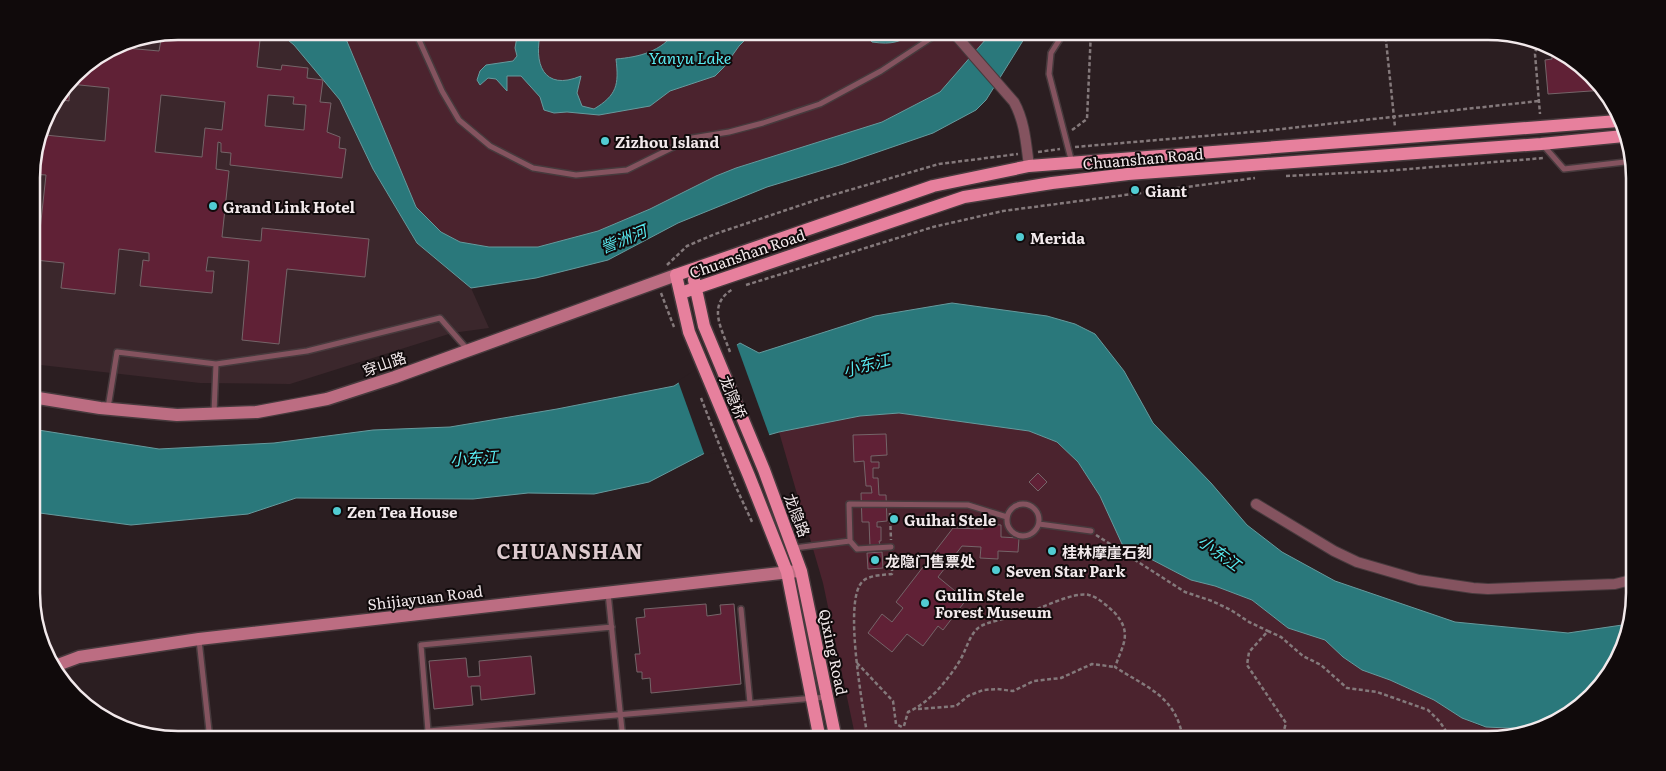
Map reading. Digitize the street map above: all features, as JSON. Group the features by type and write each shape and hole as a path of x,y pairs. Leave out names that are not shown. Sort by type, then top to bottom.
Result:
{"main road":[{"name":"Chuanshan Road","path":"676,275 933,186 1029,166 1613,121"},
{"name":"Chuanshan Road","path":"681,293 964,197 1052,183 1128,174 1541,144 1619,136"},
{"path":"691,271 696,287"},
{"path":"676,275 681,293"},
{"name":"龙隐桥","path":"696,287 704,326 764,470"},
{"name":"龙隐桥","path":"681,293 689,332 749,476"},
{"name":"龙隐路","path":"764,470 801,571"},
{"name":"龙隐路","path":"749,476 787,572 818,731"},
{"name":"Qixing Road","path":"801,571 834,731"}],"street":[{"path":"961,40 1014,102 1023,120 1029,166"},
{"name":"穿山路","path":"40,398 177,415 257,412 327,399 395,378 676,275"},
{"path":"1256,504 1346,558 1419,580 1488,589 1615,584 1626,582"},
{"name":"Shijiayuan Road","path":"60,664 79,656 199,640 801,571"}],"lane":[{"path":"419,40 442,91 458,120 490,146 533,168 576,175 627,170 692,138 729,132 763,123 820,104 881,71 928,40"},
{"path":"1059,40 1051,53 1049,74 1072,163"},
{"path":"1541,144 1564,169 1625,163"},
{"path":"108,408 117,352 216,364 307,351 440,318 468,351"},
{"path":"214,414 216,364"},
{"path":"891,548 857,549 850,541 849,504 968,505 1007,517"},
{"path":"1026,504 1035,509 1039,524 1033,533 1028,536 1018,535 1009,528 1007,517 1015,506 1026,504"},
{"path":"1039,524 1091,531"},
{"path":"793,548 850,541"},
{"path":"608,593 622,731"},
{"path":"741,609 750,703"},
{"path":"612,627 421,645 428,731 827,697"},
{"path":"199,640 209,731"}],"path":[{"path":"1064,135 1087,119 1091,40"},
{"path":"1386,40 1396,138"},
{"path":"1536,49 1541,127"},
{"path":"1280,177 1384,171 1553,157"},
{"path":"718,318 717,311 720,300 732,290 934,227 1003,211 1261,178"},
{"path":"699,392 735,485"},
{"path":"867,731 857,664 854,629 855,596 862,582 869,578 892,574 890,504"},
{"path":"1091,531 1185,592 1212,601 1281,637 1304,656 1321,665 1347,688 1377,692 1428,710 1440,722 1445,731"},
{"path":"916,709 941,686 959,662 971,635 981,626 1025,614 1079,595 1090,595 1102,602 1125,627 1126,638 1115,667"},
{"path":"1268,631 1249,652 1247,664 1286,723 1284,731"},
{"path":"857,664 893,702 898,726 902,727 908,712 916,709 956,706 968,696 983,690 1013,691 1034,680 1061,678 1092,664 1115,667 1157,692 1165,698 1177,718 1182,731"}],"shaded area":[{"name":"Grand Link Hotel","path":"169,40 288,40 340,100 373,169 417,243 471,288 489,328 452,333 290,384 200,383 40,365 40,169 47,134 54,117 69,94 87,74 101,63 134,47"},
{"name":"Zizhou Island","path":"346,40 985,40 940,92 882,122 736,168 650,209 598,231 538,247 489,247 460,242 441,232 416,207"},
{"name":"Seven Star Park","path":"899,413 1029,431 1057,442 1077,461 1104,502 1122,544 1191,580 1215,586 1252,600 1288,628 1325,639 1343,657 1362,670 1390,680 1434,700 1462,718 1482,727 1513,728 1497,731 854,731 823,583 779,432 860,416"}],"water":[{"name":"訾洲河","path":"288,40 346,40 416,207 441,232 460,242 489,247 538,247 598,231 650,209 736,168 882,122 940,92 985,40 1023,40 986,100 976,110 933,133 843,164 767,187 678,223 608,260 536,278 471,288 417,243 373,169 340,100"},
{"name":"Yanyu Lake","path":"516,40 540,40 540,64 544,72 558,80 568,80 581,76 577,93 582,106 594,109 608,99 615,89 617,76 616,59 641,55 656,49 668,40 745,40 715,76 670,91 650,106 599,115 567,112 554,113 544,110 540,97 521,76 507,76 507,91 496,79 488,78 480,85 477,80 480,71 486,65 513,61 517,56 515,48"},
{"path":"870,40 901,40 891,43 872,42"},
{"name":"小东江","path":"952,303 1047,316 1075,324 1095,334 1124,371 1153,423 1211,483 1247,525 1282,552 1335,581 1455,622 1568,633 1622,625 1619,637 1603,670 1579,697 1565,708 1532,724 1513,728 1486,727 1462,718 1434,700 1390,680 1362,670 1343,657 1325,640 1288,628 1252,600 1215,586 1191,580 1122,544 1100,496 1078,462 1057,442 1029,431 899,413 860,416 779,432 705,453 649,482 594,494 528,493 473,499 296,498 248,514 131,525 40,513 40,430 159,449 274,443 373,430 450,427 557,409 674,386 740,343 759,353 875,316"}],"pier":[{"path":"736,343 770,437 705,456 678,381"}],"building":[{"path":"169,40 260,40 257,67 281,70 282,65 308,68 307,78 323,80 320,102 331,103 327,132 340,137 339,148 346,149 342,178 230,165 231,153 221,152 221,143 218,142 216,169 229,171 222,237 261,241 262,228 369,239 365,277 287,269 279,344 242,340 249,261 208,257 206,271 214,271 212,293 140,286 143,260 149,261 149,253 119,249 115,294 61,288 64,263 40,261 40,230 46,175 40,175 40,169 47,135 105,141 109,88 76,85 101,63 131,48 159,51 161,41","holes":["161,95 225,102 222,130 205,128 202,157 155,152","268,95 294,97 293,104 306,105 304,130 265,126"]},
{"path":"1552,56 1572,69 1586,80 1594,91 1548,94 1545,60 1552,59"},
{"path":"69,93 69,101 65,100"},
{"path":"886,434 887,455 871,456 871,462 879,462 879,468 873,468 873,478 878,478 879,495 886,495 887,521 877,522 877,527 881,527 880,545 870,546 869,522 862,522 861,493 872,493 871,486 866,486 864,461 854,462 853,435"},
{"path":"1038,473 1047,482 1038,491 1029,482"},
{"path":"983,524 1001,525 1001,537 1019,538 1018,552 998,551 998,559 980,558 981,547 962,546 938,577 966,600 943,630 938,626 923,646 907,634 892,652 868,633 882,614 892,622 903,608 896,602 953,528 983,529"},
{"name":"龙隐门售票处","path":"882,552 883,568 868,569 867,553"},
{"path":"706,604 707,616 721,614 720,605 734,604 741,684 651,693 650,678 642,679 642,672 637,672 635,654 640,654 636,618 645,617 644,609"},
{"path":"531,656 535,694 481,700 480,686 471,686 473,705 434,709 429,661 466,658 468,677 480,676 479,661"}],"place":[{"name":"Zizhou Island","path":"605,141"},
{"name":"Giant","path":"1135,190"},
{"name":"Grand Link Hotel","path":"213,206"},
{"name":"Merida","path":"1020,237"},
{"name":"Zen Tea House","path":"337,511"},
{"name":"Guihai Stele","path":"894,519"},
{"name":"桂林摩崖石刻","path":"1052,551"},
{"name":"龙隐门售票处","path":"875,560"},
{"name":"Seven Star Park","path":"996,570"},
{"name":"Guilin Stele Forest Museum","path":"925,603"}],"district":[{"name":"CHUANSHAN","path":"570,550"}]}
